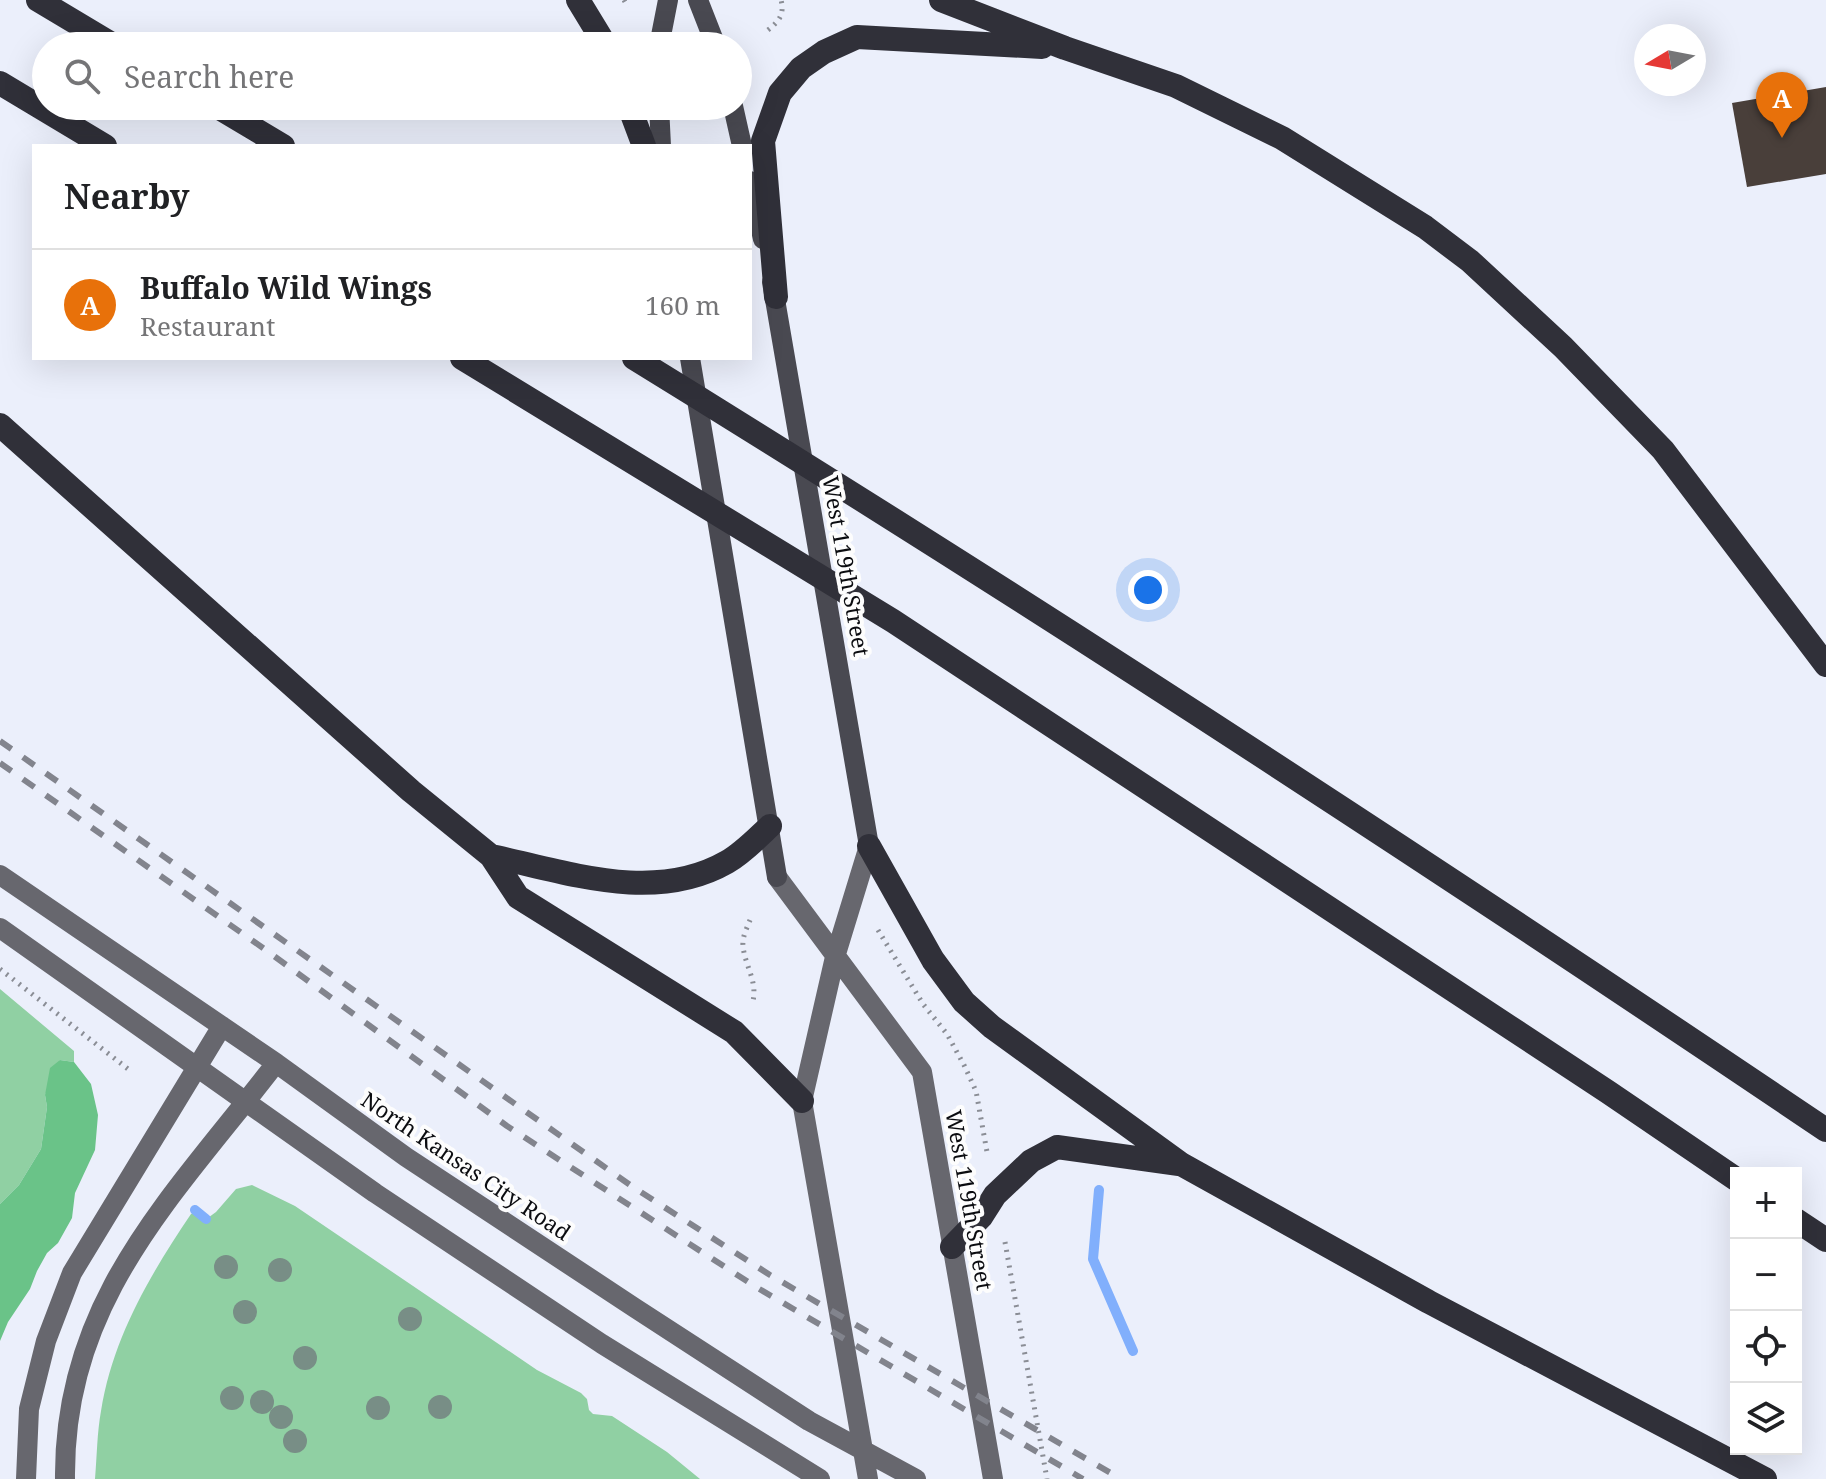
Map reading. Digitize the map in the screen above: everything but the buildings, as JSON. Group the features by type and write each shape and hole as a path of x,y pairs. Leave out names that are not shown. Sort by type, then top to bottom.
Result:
{"highway":[{"path":"38,0 92,32"},
{"path":"578,0 597,32"},
{"path":"941,0 1065,48 1176,86 1282,138 1425,227 1470,261 1563,347 1663,450 1826,665"},
{"path":"776,297 763,141 780,93 801,68 824,52 857,37 1065,48"},
{"path":"0,83 32,102"},
{"path":"62,120 102,144"},
{"path":"239,120 280,144"},
{"path":"634,120 643,144"},
{"path":"465,360 893,621 1582,1074 1730,1175"},
{"path":"637,360 867,501 1311,787 1826,1130"},
{"path":"0,425 411,791 491,856 518,897 734,1032 802,1101"},
{"path":"491,856 584,876 660,884 687,879 731,861 770,826"},
{"path":"869,846 933,960 964,1002 992,1027 1181,1164 1429,1302 1765,1479"},
{"path":"952,1247 981,1217 995,1195 1031,1161 1057,1147 1181,1164"},
{"path":"1802,1224 1826,1240"}],"main road":[{"path":"662,32 668,0"},
{"path":"698,0 711,32"},
{"path":"660,120 661,144"},
{"path":"736,120 742,144"},
{"name":"West 119th Street","path":"752,190 776,297 869,846 835,957 802,1101 868,1479"},
{"name":"West 119th Street","path":"690,360 777,877 922,1072 993,1479"},
{"name":"North Kansas City Road","path":"0,875 276,1063 406,1157 809,1421 916,1479"},
{"path":"0,928 375,1193 602,1344 820,1479"},
{"path":"26,1479 29,1409 46,1341 72,1273 222,1026"},
{"path":"65,1479 71,1403 86,1341 105,1296 155,1215 276,1063"}],"path":[{"path":"624,0 628,7"},
{"path":"768,30 779,21 783,7 781,0"},
{"path":"750,920 743,947 754,980 752,1005"},
{"path":"878,930 964,1065 979,1103 987,1152"},
{"path":"0,969 128,1069"},
{"path":"1005,1242 1047,1479"}],"green space":[{"path":"0,989 74,1051 74,1062 60,1060 45,1095 47,1107 41,1149 19,1185 0,1204"},
{"path":"60,1060 74,1062 91,1084 98,1115 95,1150 75,1193 72,1218 58,1243 47,1253 0,1341 0,1204 19,1185 41,1149 50,1068"},
{"path":"252,1185 295,1206 537,1370 581,1393 593,1414 612,1416 667,1452 700,1479 95,1479 100,1419 107,1384 114,1358 135,1308 191,1214 195,1212 205,1220 236,1189"}],"waterway":[{"path":"1099,1190 1093,1259 1133,1351"},
{"path":"195,1210 206,1219"}],"railway":[{"path":"0,741 633,1187 770,1275 1121,1479"},
{"path":"0,763 263,948 507,1126 756,1287 1083,1479"}],"place":[{"name":"Buffalo Wild Wings","path":"1782,138"}]}
